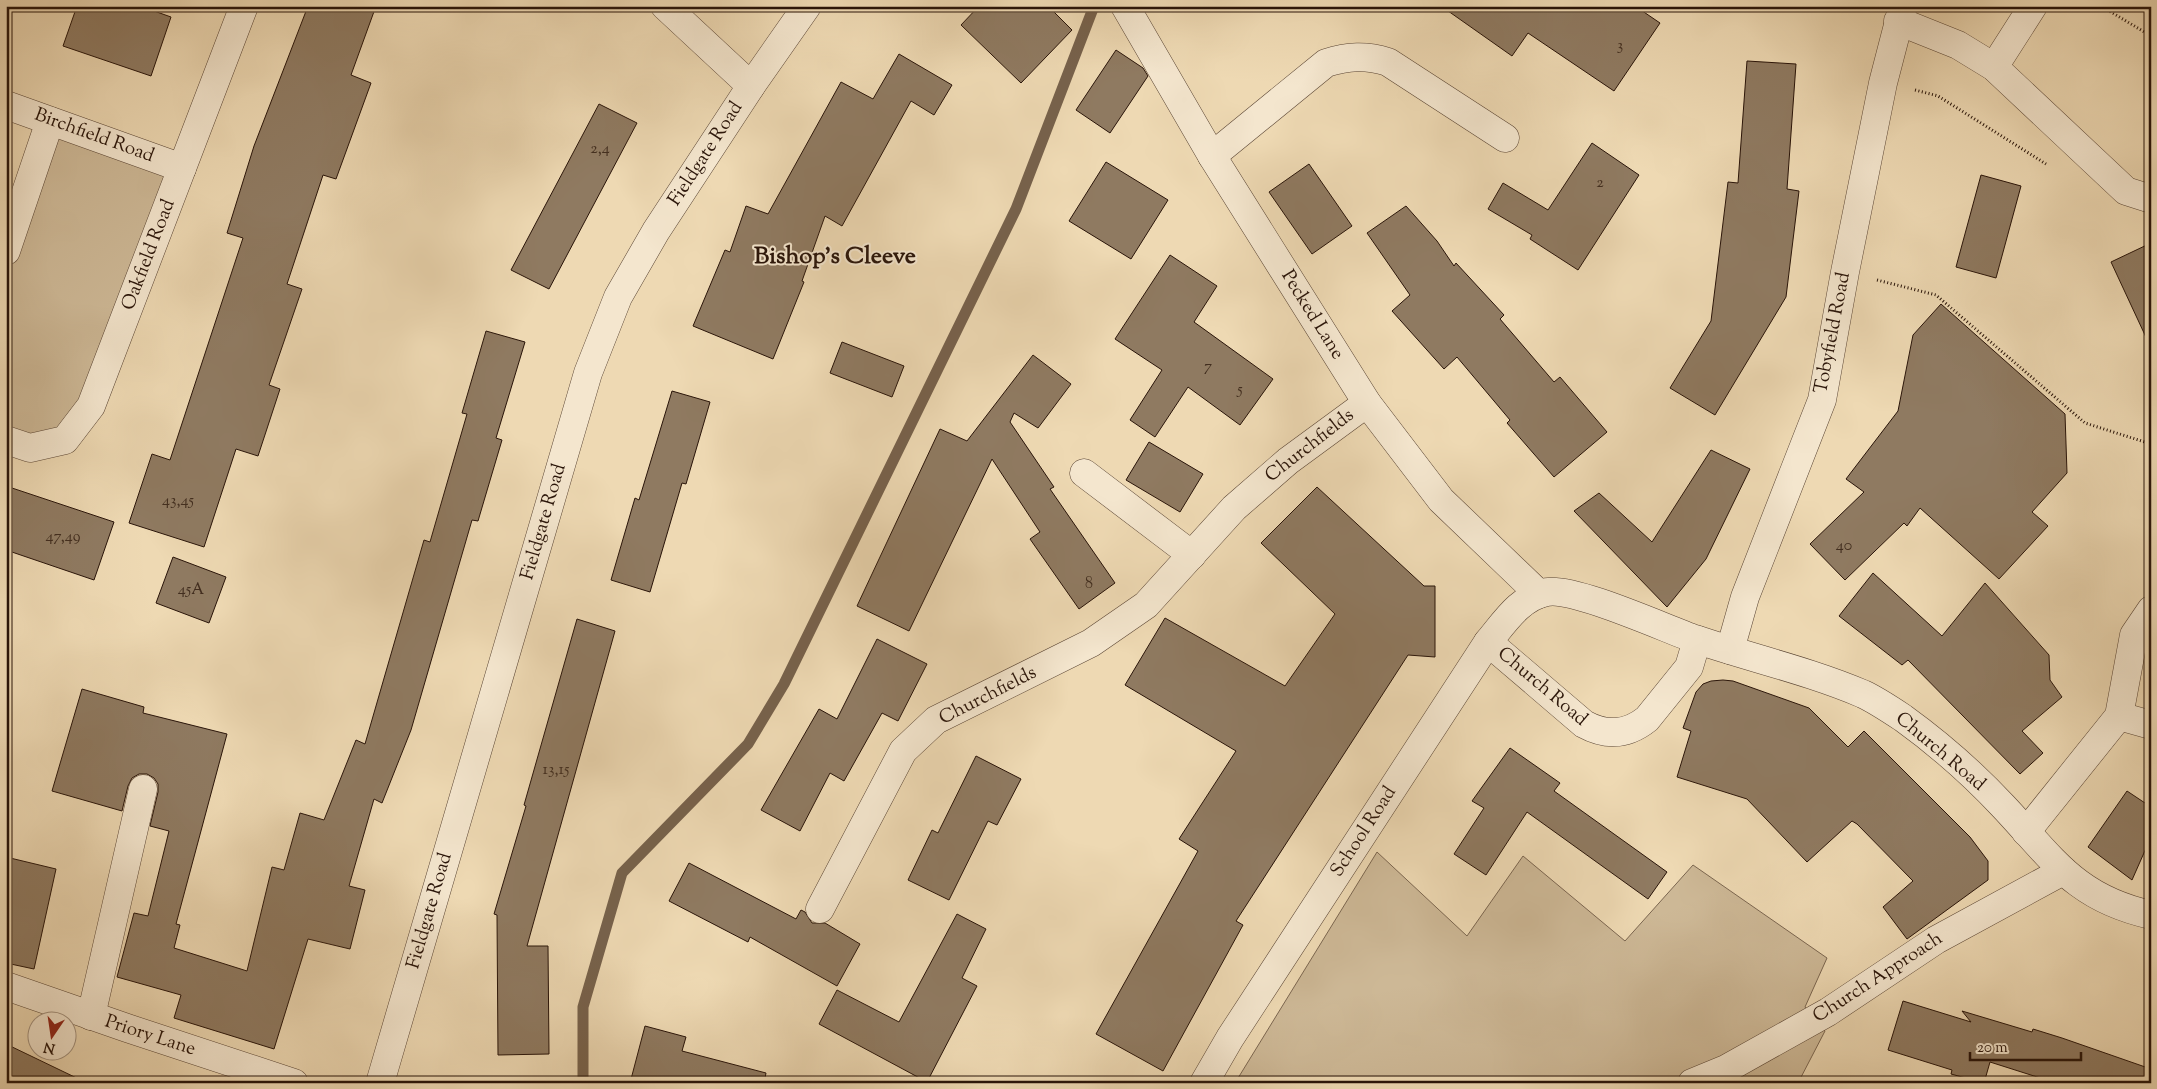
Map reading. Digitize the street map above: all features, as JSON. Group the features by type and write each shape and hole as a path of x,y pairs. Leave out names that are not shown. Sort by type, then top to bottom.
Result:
{"street":[{"name":"Oakfield Road","path":"6,440 30,448 65,440 91,406 244,6"},
{"path":"665,6 751,86"},
{"name":"Fieldgate Road","path":"380,1083 588,374 602,334 618,297 656,230 751,86 807,6"},
{"name":"Pecked Lane","path":"1125,6 1212,156 1367,403 1441,500 1539,594"},
{"path":"1994,68 2033,6"},
{"path":"1900,14 1958,45 1994,68 2126,191 2151,199"},
{"name":"Tobyfield Road","path":"1730,650 1744,597 1822,400 1845,272 1883,82 1900,14"},
{"path":"1212,156 1326,63 1342,58 1359,56 1374,57 1388,62 1505,138"},
{"name":"Birchfield Road","path":"6,105 182,168"},
{"path":"6,251 50,121"},
{"name":"Churchfields","path":"820,909 903,752 936,720 1091,643 1146,605 1234,508 1288,461 1367,403"},
{"path":"1084,473 1192,555"},
{"name":"Church Road","path":"1539,594 1558,592 1574,595 1697,640 1821,678 1864,695 1902,718 1969,773 2063,871 2084,888 2106,901 2131,911 2151,915"},
{"name":"School Road","path":"1204,1083 1240,1021 1488,642 1515,610 1525,601 1539,594"},
{"path":"2026,832 2119,716 2134,635 2151,610"},
{"name":"Church Road","path":"1488,642 1584,724 1595,730 1619,733 1639,726 1647,719 1689,667 1697,640"},
{"path":"2119,716 2151,725"},
{"path":"91,1016 143,789"},
{"name":"Church Approach","path":"1692,1083 1726,1069 1828,1012 1936,940 2063,871"},
{"name":"Priory Lane","path":"6,986 294,1083"}],"path":[{"path":"2101,6 2151,36"},
{"path":"1883,82 1938,96 2050,168"},
{"path":"1845,272 1936,295 2085,423 2151,444"}],"shaded area":[{"path":"55,130 174,172 86,403 61,433 33,440 6,432 6,275"},
{"path":"1377,852 1467,936 1523,856 1625,941 1693,865 1827,958 1805,1007 1825,1031 1798,1083 1235,1083"}],"building":[{"path":"77,6 140,6 171,17 151,76 63,46"},
{"path":"308,6 376,6 351,75 371,83 336,179 323,175 287,284 302,289 269,385 280,389 258,456 236,449 204,547 129,523 152,454 170,460 243,238 227,233 254,146"},
{"path":"979,6 1048,6 1072,30 1021,83 961,25"},
{"path":"1441,6 1635,6 1660,23 1614,91 1528,33 1512,56"},
{"path":"1116,50 1143,68 1148,76 1110,133 1076,110"},
{"path":"899,54 952,85 934,115 911,101 842,226 825,216 802,281 804,282 773,359 693,326 725,250 730,252 746,206 768,214 841,82 873,99"},
{"path":"1747,61 1796,64 1787,189 1799,191 1786,297 1715,415 1670,388 1711,321 1728,182 1738,183"},
{"path":"599,104 637,123 549,289 511,270"},
{"path":"1592,143 1639,175 1578,270 1530,239 1532,235 1488,209 1503,183 1548,210"},
{"path":"1106,162 1168,200 1131,259 1069,221"},
{"path":"1309,164 1352,226 1312,254 1269,192"},
{"path":"1981,175 2021,186 1996,278 1956,267"},
{"path":"1406,206 1437,241 1454,266 1456,263 1504,315 1500,319 1554,382 1560,377 1607,432 1554,477 1507,423 1510,420 1457,357 1444,369 1392,311 1410,295 1367,233"},
{"path":"2151,243 2151,348 2111,262"},
{"path":"1170,255 1217,286 1194,322 1273,379 1240,425 1188,387 1155,437 1130,420 1162,370 1115,339"},
{"path":"1941,304 2065,414 2067,473 2032,512 2048,526 1999,579 1920,508 1907,526 1904,523 1845,580 1810,544 1864,492 1846,479 1898,411 1913,335"},
{"path":"486,331 525,342 496,438 502,440 478,521 472,520 411,730 382,803 374,799 349,886 365,890 350,949 308,939 274,1049 174,1018 181,995 117,977 134,913 148,916 169,831 150,826 158,784 154,778 147,774 139,774 132,778 128,786 122,811 52,791 82,689 144,707 143,713 227,734 176,924 180,925 174,948 247,971 272,867 284,870 300,813 324,820 356,740 365,744 424,540 430,542 467,414 462,413"},
{"path":"842,342 904,366 892,397 830,373"},
{"path":"1033,355 1071,384 1038,428 1014,413 1010,422 1054,487 1050,489 1115,583 1079,609 1030,539 1040,532 992,459 909,631 857,606 940,429 967,441"},
{"path":"672,391 710,402 686,484 682,483 650,592 611,580 635,498 639,500"},
{"path":"1149,442 1203,474 1180,512 1126,480"},
{"path":"1711,450 1750,469 1706,559 1667,607 1574,511 1599,493 1652,542"},
{"path":"6,486 114,522 94,580 6,550"},
{"path":"1317,487 1424,586 1435,586 1435,657 1408,655 1236,921 1243,925 1163,1071 1096,1034 1198,851 1179,839 1236,751 1125,685 1165,618 1285,686 1335,614 1261,543"},
{"path":"173,557 226,577 209,623 156,603"},
{"path":"1873,573 1942,636 1985,583 2049,655 2050,680 2062,697 2022,731 2043,753 2020,774 1908,660 1902,665 1839,616"},
{"path":"577,619 615,631 527,946 548,946 549,1054 498,1055 497,915 494,914 526,806 524,805"},
{"path":"877,639 927,664 898,721 882,713 844,781 830,773 800,831 761,810 819,709 837,719"},
{"path":"1723,680 1733,681 1809,708 1848,747 1864,731 1970,837 1988,861 1988,880 1907,939 1883,907 1913,881 1857,824 1852,821 1807,862 1747,799 1677,777 1691,731 1683,728 1696,692 1703,684"},
{"path":"1510,748 1560,783 1554,791 1667,872 1648,899 1527,812 1486,875 1454,854 1484,808 1472,801"},
{"path":"976,756 1021,779 997,825 988,821 949,900 908,880 932,830 938,833"},
{"path":"2127,791 2151,807 2151,837 2132,880 2088,847"},
{"path":"6,857 56,869 34,969 6,963"},
{"path":"689,863 796,919 801,910 805,912 812,923 825,923 860,944 837,986 750,937 748,942 669,901"},
{"path":"957,914 986,929 962,978 977,986 927,1082 819,1024 837,990 899,1022"},
{"path":"1903,1001 1971,1022 1962,1011 2032,1032 2033,1029 2062,1038 2151,1069 2151,1083 2056,1083 1990,1062 1984,1083 1951,1074 1952,1070 1888,1050"},
{"path":"645,1026 686,1037 682,1051 766,1073 764,1083 630,1083"},
{"path":"6,1044 28,1055 28,1062 43,1062 87,1083 6,1083"}],"waterway":[{"path":"583,1083 583,1007 622,873 748,744 784,684 1016,209 1094,6"}],"district":[{"name":"Bishop's Cleeve","path":"835,257"}]}
